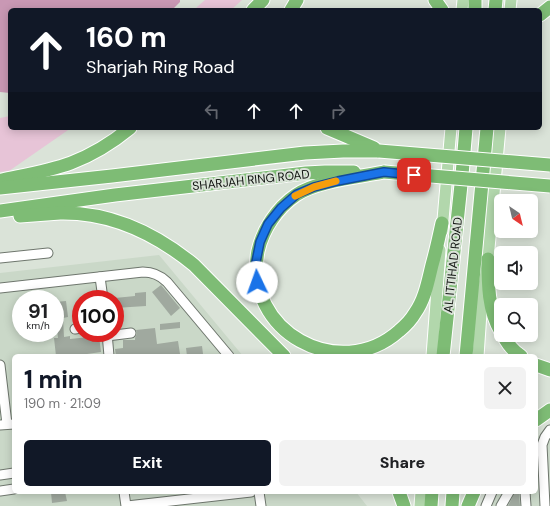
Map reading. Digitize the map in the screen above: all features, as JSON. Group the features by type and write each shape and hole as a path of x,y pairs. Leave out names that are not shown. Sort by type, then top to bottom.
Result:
{"highway":[{"path":"255,8 262,0"},
{"path":"542,13 550,7"},
{"path":"0,180 45,171 73,162 99,150 128,130"},
{"path":"332,130 379,151"},
{"name":"AL ITTIHAD ROAD","path":"443,354 466,130"},
{"name":"AL ITTIHAD ROAD","path":"466,354 487,130"},
{"name":"SHARJAH RING ROAD","path":"0,188 300,154 343,151 379,151 550,165"},
{"name":"SHARJAH RING ROAD","path":"0,211 115,195 306,173 345,171 384,172 550,186"},
{"path":"384,172 314,187 297,194 281,208 268,224 260,242 256,262 257,282 263,301 273,318 286,331 301,342 316,348 335,352 365,350 380,344 393,336 415,314 422,301 428,284 442,223"},
{"path":"0,218 60,213 97,216 150,234 194,265 282,354"},
{"path":"488,259 488,289 494,316"},
{"path":"507,342 519,354"},
{"path":"538,366 550,370"},
{"path":"538,419 550,410"},
{"path":"400,494 404,506"},
{"path":"407,494 410,506"},
{"path":"431,506 432,494"},
{"path":"452,506 454,494"},
{"path":"467,506 473,494"}],"main road":[{"path":"432,354 451,130"},
{"path":"478,354 482,298 488,259 500,130"},
{"path":"420,506 421,494"},
{"path":"467,494 467,506"}],"lane":[{"path":"0,258 48,253"},
{"path":"0,288 100,276 152,272 161,276 168,282 227,354"},
{"path":"100,276 102,290"},
{"path":"124,333 131,333"},
{"path":"108,342 109,354"},
{"path":"0,365 7,424"},
{"path":"545,506 542,449 540,442 550,430"},
{"path":"0,475 12,473"},
{"path":"0,491 12,489"},
{"path":"124,494 126,506 189,502 239,494"},
{"path":"259,494 261,506"},
{"path":"486,506 491,494"},
{"path":"501,506 508,494"},
{"path":"525,494 526,506"}],"shaded area":[{"path":"0,0 180,0 174,8 8,8 8,93 0,92"},
{"path":"205,0 242,0 233,8 196,8"},
{"path":"8,116 8,130 68,130 9,171 0,172 0,118"},
{"path":"159,255 241,354 12,354 12,494 358,494 367,506 0,506 0,273"},
{"path":"550,428 550,506 484,506 489,494 538,494 538,437"}],"building":[{"path":"161,285 180,308 171,316 152,292"},
{"path":"146,292 146,306 124,307 124,297 135,296 135,293"},
{"path":"64,301 66,301 68,317 64,318"},
{"path":"180,322 180,328 160,330 160,324"},
{"path":"155,328 157,344 178,341 180,354 116,354 115,349 123,348 124,340 135,340 137,333 136,330"},
{"path":"70,336 72,342 100,342 101,352 87,354 56,354 54,342 64,342 64,337"},
{"path":"202,346 203,354 187,354 186,348"},
{"path":"51,494 65,494 67,501 52,503"},
{"path":"514,494 519,494 520,506 508,506"}],"slow traffic":[{"path":"295,196 314,187 336,181"}],"route":[{"path":"257,282 256,262 260,242 268,224 281,208 297,194 314,187 384,172 414,175"}]}
